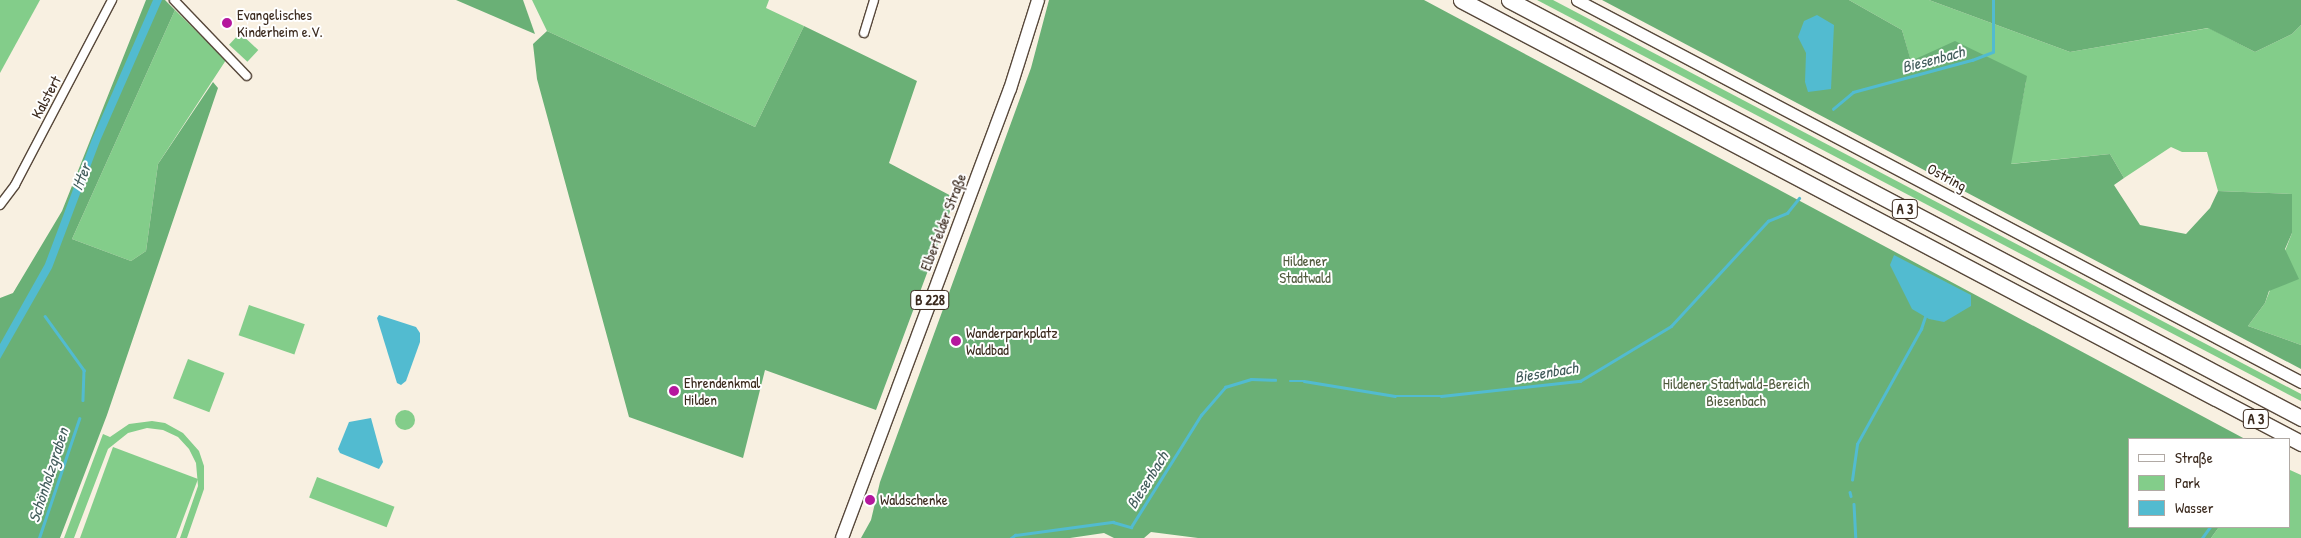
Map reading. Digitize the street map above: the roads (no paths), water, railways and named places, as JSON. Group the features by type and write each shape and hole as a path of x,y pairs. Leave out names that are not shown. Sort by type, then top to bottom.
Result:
{"highway":[{"name":"A 3","path":"1461,0 2301,443"},
{"name":"A 3","path":"1509,0 2301,418"}],"main road":[{"name":"Elberfelder Straße","path":"842,538 1010,89 1038,0"},
{"name":"Ostring","path":"1577,0 2301,382"}],"street":[{"name":"Kalstert","path":"0,205 15,185 112,0"},
{"path":"174,0 247,76"},
{"path":"864,33 874,0"}],"water":[{"name":"Itter","path":"153,0 162,0 100,141 52,268 0,359 0,344 45,264 92,139"},
{"path":"1817,15 1834,25 1831,89 1808,92 1805,82 1806,53 1798,37 1804,21"},
{"path":"1894,255 1971,295 1971,306 1944,322 1929,319 1912,309 1890,265"},
{"path":"379,315 416,327 420,333 420,342 406,381 401,385 397,383 377,318"},
{"path":"371,418 383,462 379,469 340,453 338,449 349,422"}],"waterway":[{"name":"Biesenbach","path":"1833,109 1853,92 1972,60 1993,52 1993,0"},
{"name":"Biesenbach","path":"1290,381 1304,381 1395,396 1441,396 1580,381 1671,326 1768,221 1787,213 1799,198"},
{"name":"Schönholzgraben","path":"45,316 84,370 83,400"},
{"path":"1852,480 1857,444 1921,329 1925,317"},
{"name":"Biesenbach","path":"1011,538 1015,535 1113,522 1131,527 1201,415 1225,387 1251,379 1275,380"},
{"name":"Schönholzgraben","path":"39,538 79,419"},
{"path":"1850,492 1851,496"},
{"path":"1854,504 1856,538"},
{"path":"2202,538 2209,528"}],"place":[{"name":"Evangelisches Kinderheim e.V.","path":"227,23"},
{"name":"Wanderparkplatz Waldbad","path":"956,341"},
{"name":"Ehrendenkmal Hilden","path":"674,391"},
{"name":"Waldschenke","path":"870,500"}],"park label":[{"name":"Hildener Stadtwald","path":"1305,268"},
{"name":"Hildener Stadtwald-Bereich Biesenbach","path":"1736,392"}]}
